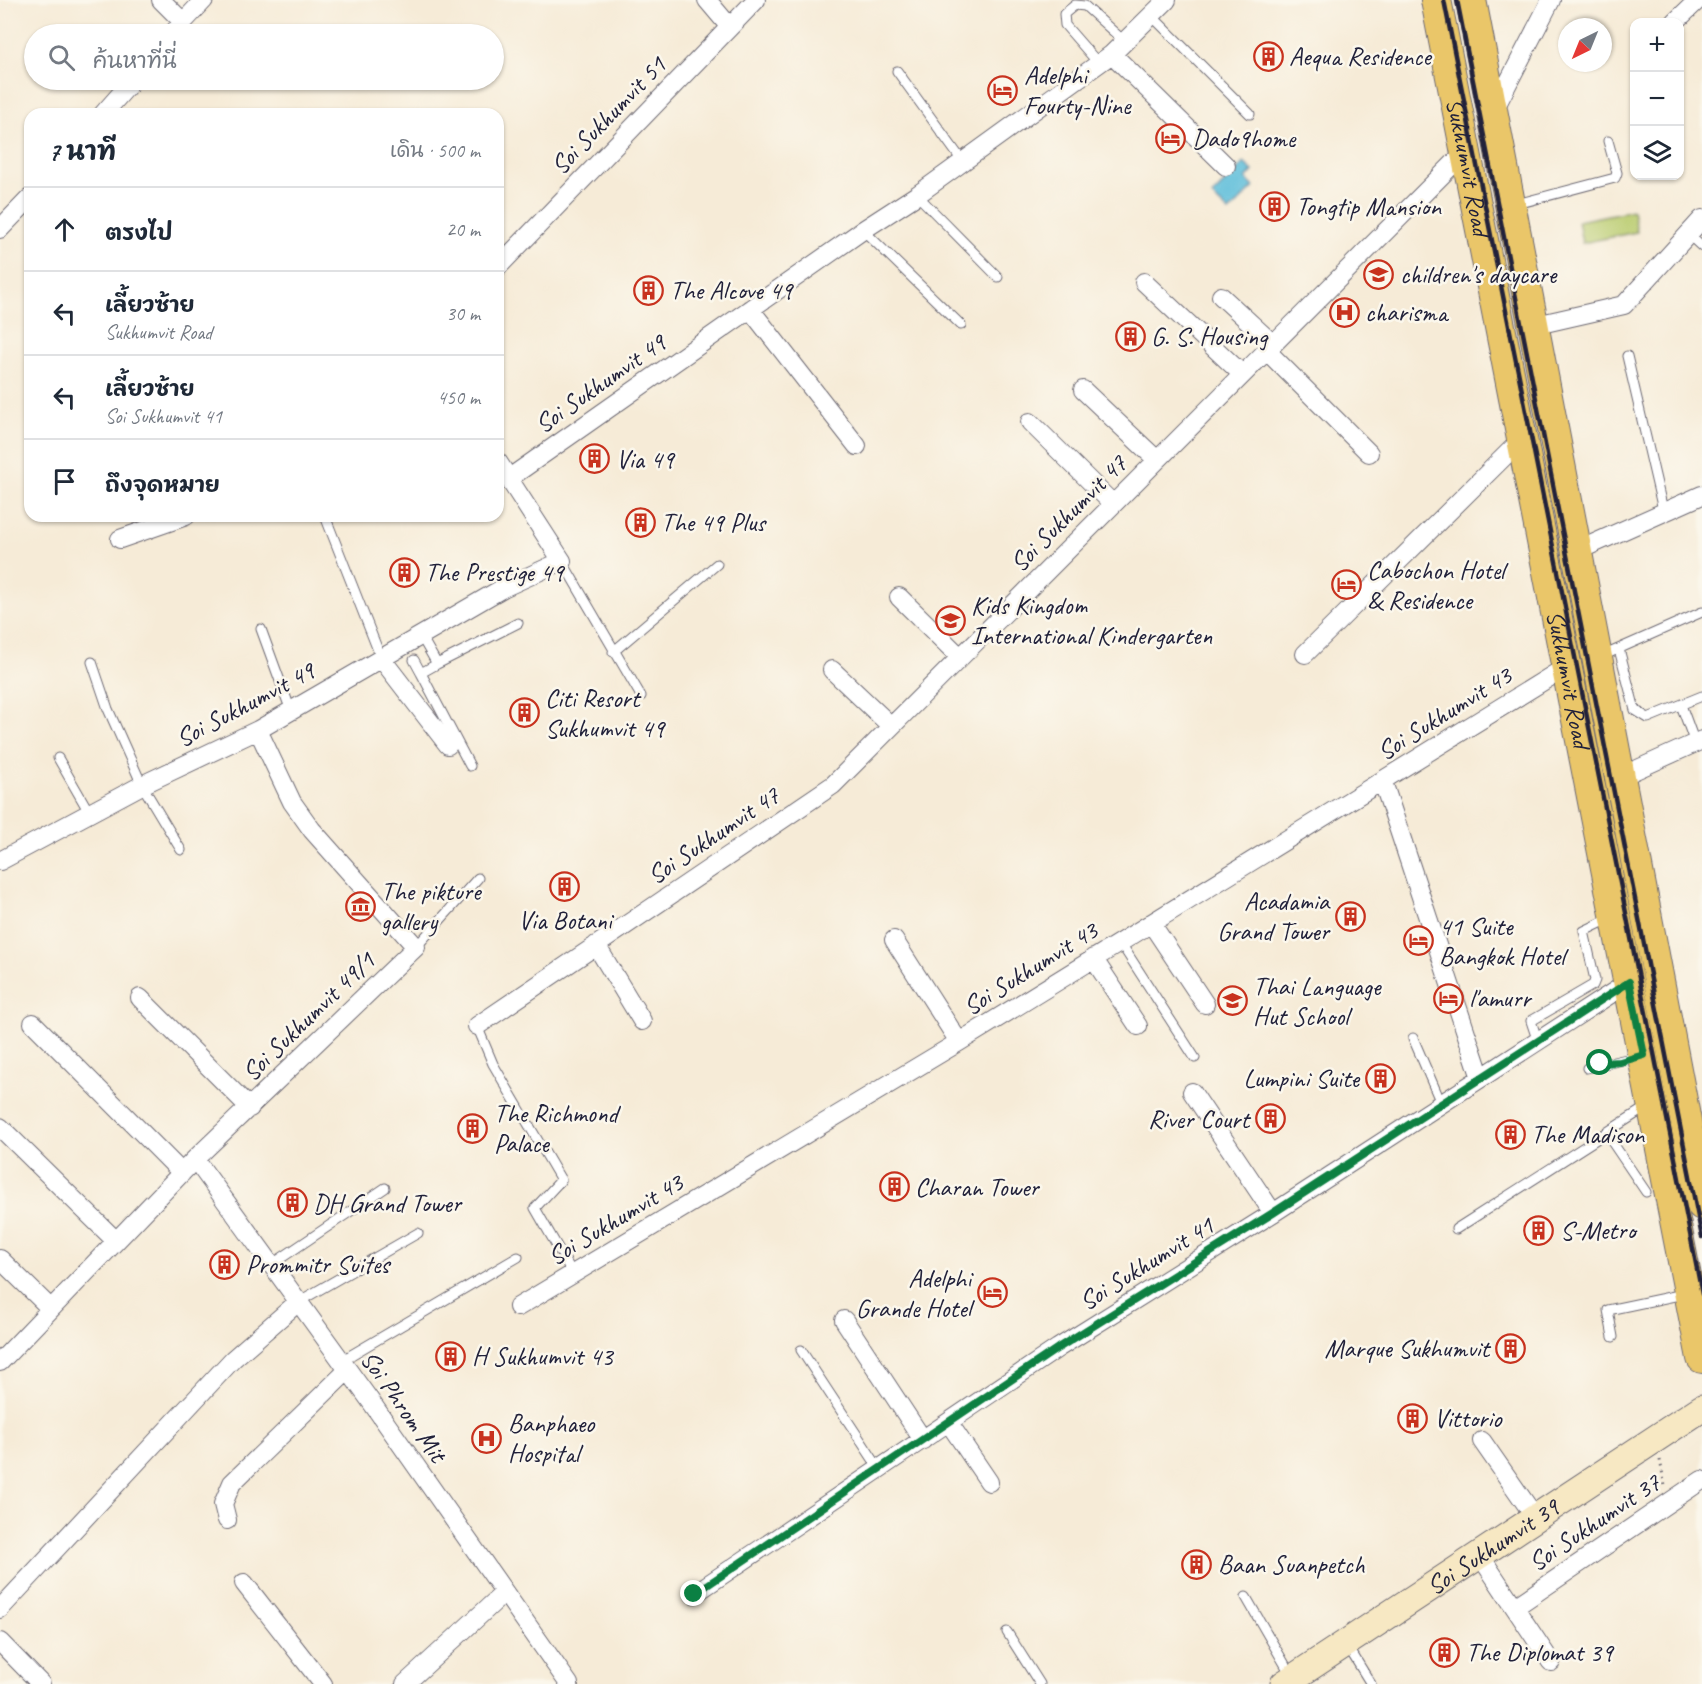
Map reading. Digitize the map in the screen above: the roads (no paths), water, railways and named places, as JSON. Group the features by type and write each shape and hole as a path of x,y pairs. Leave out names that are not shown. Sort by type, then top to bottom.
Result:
{"main road":[{"name":"Sukhumvit Road","path":"1436,0 1653,1103 1656,1183 1689,1293 1702,1358"},
{"name":"Sukhumvit Road","path":"1471,0 1577,551 1605,657 1620,777 1698,1166 1702,1205"},
{"path":"1566,667 1605,657"},
{"path":"1656,1183 1698,1166"}],"street":[{"path":"161,0 176,24"},
{"path":"182,24 204,0"},
{"path":"707,0 729,26"},
{"name":"Soi Sukhumvit 51","path":"504,261 756,0"},
{"name":"Soi Sukhumvit 49","path":"504,481 963,162 1112,53 1167,0"},
{"path":"1493,112 1551,0"},
{"path":"1679,18 1698,0"},
{"path":"1112,53 1226,166"},
{"path":"108,108 124,90"},
{"name":"Soi Sukhumvit 47","path":"477,1026 833,785 1466,151"},
{"path":"0,230 24,209"},
{"path":"1532,326 1624,305 1702,219"},
{"path":"1144,282 1242,374"},
{"path":"1221,296 1369,453"},
{"path":"750,309 857,446"},
{"path":"1083,390 1157,460"},
{"path":"1030,422 1113,504"},
{"path":"1305,654 1521,440"},
{"path":"504,483 562,561"},
{"path":"1577,551 1663,510 1702,495"},
{"path":"120,539 169,522"},
{"name":"Soi Sukhumvit 49","path":"0,861 142,785 258,730 503,588 562,561"},
{"path":"899,597 960,657"},
{"path":"381,658 448,745"},
{"name":"Soi Sukhumvit 43","path":"518,1307 959,1042 1566,667"},
{"path":"832,670 891,726"},
{"path":"258,730 292,802 312,830 416,947"},
{"path":"1620,777 1698,741"},
{"path":"1383,782 1481,1078"},
{"path":"1151,923 1205,1004"},
{"path":"894,940 959,1042"},
{"path":"596,945 642,1021"},
{"name":"Soi Sukhumvit 49/1","path":"0,1362 195,1159 416,947"},
{"path":"1094,958 1138,1026"},
{"name":"Soi Sukhumvit 41","path":"694,1594 1058,1348 1273,1213 1629,982"},
{"path":"140,998 250,1108"},
{"path":"33,1023 182,1173"},
{"path":"1192,1092 1273,1213"},
{"path":"0,1127 116,1242"},
{"name":"Soi Phrom Mit","path":"195,1159 297,1303 345,1365 566,1683"},
{"path":"0,1259 51,1309"},
{"path":"0,1610 233,1359 297,1303"},
{"path":"844,1320 923,1440"},
{"path":"227,1520 223,1504 232,1484 345,1365"},
{"name":"Soi Sukhumvit 39","path":"1297,1679 1346,1643 1479,1554 1702,1408"},
{"path":"949,1423 989,1482"},
{"path":"1482,1441 1535,1517"},
{"name":"Soi Sukhumvit 37","path":"1515,1607 1702,1480"},
{"path":"1479,1554 1551,1662"},
{"path":"244,1583 323,1684"},
{"path":"405,1684 504,1593"},
{"path":"0,1642 41,1684"}],"lane":[{"path":"1075,5 1085,6 1112,53 1065,25 1064,14 1075,5"},
{"path":"1152,16 1251,114"},
{"path":"897,71 963,162"},
{"path":"1509,206 1615,178 1617,173 1608,141"},
{"path":"917,195 998,277"},
{"path":"863,230 961,325"},
{"path":"1688,234 1702,247"},
{"path":"1627,356 1663,510"},
{"path":"327,522 381,658"},
{"path":"562,561 641,696"},
{"path":"614,652 717,564"},
{"path":"1701,697 1648,718 1638,714 1605,657 1702,612"},
{"path":"421,673 518,623"},
{"path":"261,629 291,711"},
{"path":"421,636 437,664"},
{"path":"414,660 470,766"},
{"path":"92,663 108,709 142,785 181,850"},
{"path":"1681,705 1698,741"},
{"path":"58,758 90,812"},
{"path":"416,947 478,878"},
{"path":"1538,1042 1531,1021 1594,983 1585,929 1616,916"},
{"path":"1119,942 1195,1058"},
{"path":"477,1026 493,1064 561,1180 536,1208 573,1274"},
{"path":"1413,1038 1441,1103"},
{"path":"1587,1068 1644,1055"},
{"path":"1456,1229 1653,1103"},
{"path":"1606,1133 1656,1183"},
{"path":"271,1265 385,1188"},
{"path":"297,1303 418,1233"},
{"path":"345,1365 518,1257"},
{"path":"1613,1337 1608,1310 1689,1293"},
{"path":"801,1350 880,1470"},
{"path":"1246,1597 1297,1679"},
{"path":"1007,1632 1040,1684"},
{"path":"1346,1643 1371,1684"}],"water":[{"path":"1244,163 1253,171 1246,179 1254,187 1229,212 1212,196"}],"railway":[{"path":"1444,0 1702,1294"},
{"path":"1457,0 1702,1237"}],"place":[{"name":"Aequa Residence","path":"1268,56"},
{"name":"Adelphi Fourty-Nine","path":"1003,90"},
{"name":"Dado9home","path":"1171,138"},
{"name":"Tongtip Mansion","path":"1275,206"},
{"name":"children's daycare","path":"1379,274"},
{"name":"The Alcove 49","path":"649,290"},
{"name":"charisma","path":"1344,312"},
{"name":"G. S. Housing","path":"1130,336"},
{"name":"Via 49","path":"595,459"},
{"name":"The 49 Plus","path":"640,522"},
{"name":"The Prestige 49","path":"404,572"},
{"name":"Cabochon Hotel & Residence","path":"1346,585"},
{"name":"Kids Kingdom International Kindergarten","path":"950,620"},
{"name":"Citi Resort Sukhumvit 49","path":"524,713"},
{"name":"Via Botani","path":"565,886"},
{"name":"The pikture gallery","path":"360,906"},
{"name":"Acadamia Grand Tower","path":"1350,916"},
{"name":"41 Suite Bangkok Hotel","path":"1418,941"},
{"name":"l'amurr","path":"1448,998"},
{"name":"Thai Language Hut School","path":"1232,1001"},
{"name":"Lumpini Suite","path":"1380,1078"},
{"name":"River Court","path":"1270,1119"},
{"name":"The Richmond Palace","path":"473,1128"},
{"name":"The Madison","path":"1510,1134"},
{"name":"Charan Tower","path":"894,1187"},
{"name":"DH Grand Tower","path":"292,1203"},
{"name":"S-Metro","path":"1539,1230"},
{"name":"Prommitr Suites","path":"225,1264"},
{"name":"Adelphi Grande Hotel","path":"992,1293"},
{"name":"Marque Sukhumvit","path":"1510,1348"},
{"name":"H Sukhumvit 43","path":"451,1356"},
{"name":"Vittorio","path":"1413,1418"},
{"name":"Banphaeo Hospital","path":"487,1438"},
{"name":"Baan Suanpetch","path":"1197,1564"},
{"name":"The Diplomat 39","path":"1445,1652"}]}
